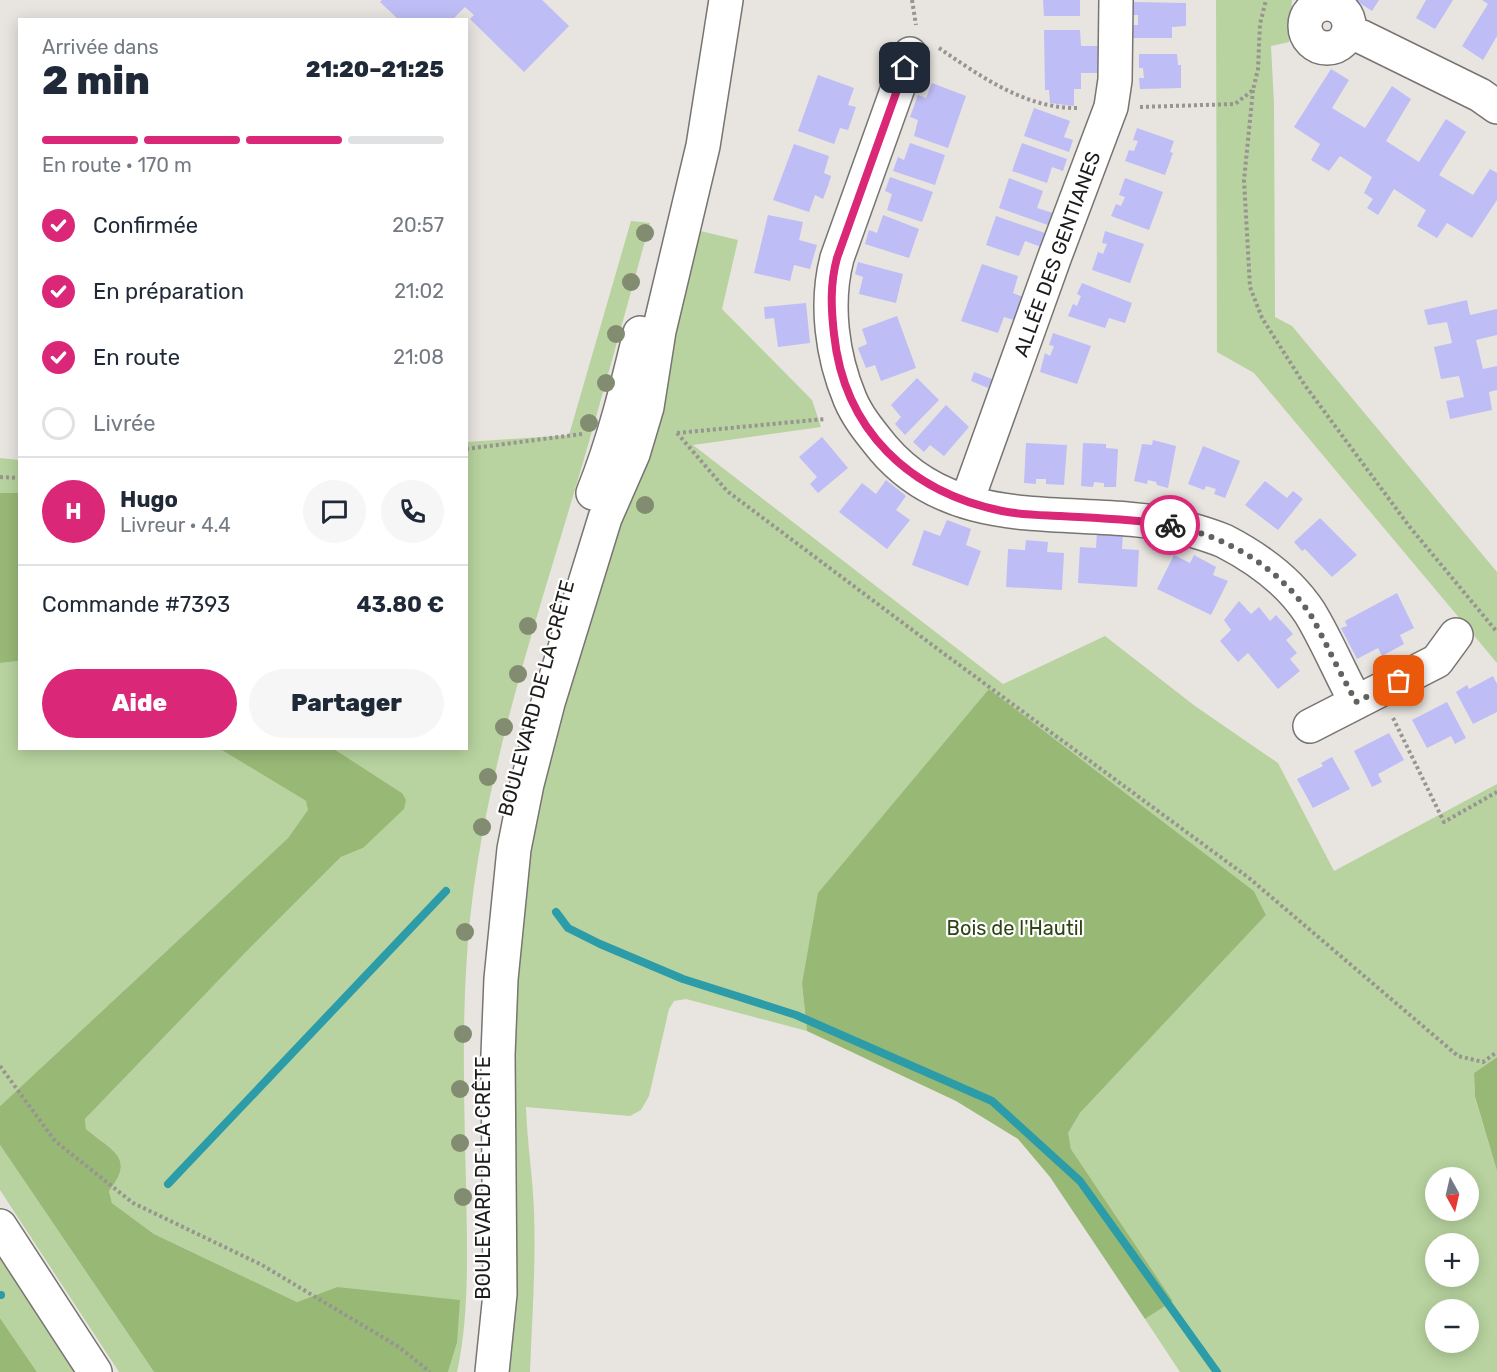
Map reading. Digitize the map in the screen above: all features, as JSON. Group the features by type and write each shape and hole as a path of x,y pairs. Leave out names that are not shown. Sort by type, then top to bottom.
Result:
{"street":[{"path":"668,258 678,182 702,67 709,0"},
{"path":"668,258 703,146 726,0"},
{"name":"ALLÉE DES GENTIANES","path":"967,501 1055,256 1112,107 1115,80 1116,0"},
{"path":"1305,5 1305,31 1315,45 1323,48 1340,44 1348,32 1497,106"},
{"path":"914,44 832,277 831,300 835,349 845,388 854,407 875,438 904,468 942,492 967,501 1002,511 1150,521 1201,532 1222,541 1266,567 1297,598 1368,696"},
{"name":"BOULEVARD DE LA CRÊTE","path":"477,1372 485,1286 482,1068 484,972 497,860 519,748 585,514 606,459 668,258"},
{"name":"BOULEVARD DE LA CRÊTE","path":"492,1372 500,1294 498,1055 501,979 514,849 527,784 551,693 605,518 633,454 647,407 668,258"},
{"path":"1310,726 1437,660 1456,635"},
{"path":"0,1226 94,1372"}],"path":[{"path":"912,0 914,44"},
{"path":"1253,90 1244,180 1250,287 1262,318 1304,384 1409,526 1497,632"},
{"path":"854,407 830,419 677,433 727,491 1250,878 1458,1056 1483,1062 1497,1052"},
{"path":"468,449 588,434"},
{"path":"0,477 18,478"},
{"path":"1368,696 1444,822 1497,792"},
{"path":"0,1066 55,1141 133,1203 262,1265 399,1347 430,1372"}],"green space":[{"path":"1216,0 1292,0 1289,42 1271,46 1274,105 1275,317 1292,326 1497,572 1497,663 1254,373 1217,352"},
{"path":"631,221 650,223 510,714 486,816 477,867 467,952 464,1018 466,1303 457,1372 448,1372 457,1343 337,1287 297,1302 154,1234 112,1203 109,1191 117,1179 120,1162 112,1149 86,1129 85,1119 341,857 363,848 402,793 336,750 468,750 468,442 569,435"},
{"path":"692,229 738,240 722,309 812,400 821,427 693,445 1003,684 1105,636 1195,706 1278,763 1334,871 1497,784 1497,1057 1474,1073 1475,1098 1497,1171 1497,1372 1180,1372 1145,1319 1173,1301 1071,1149 1067,1133 1080,1113 1266,915 1254,891 989,689 802,984 807,1031 686,999 674,1001 669,1009 649,1096 641,1110 630,1116 526,1107 534,1232 530,1372 499,1372 506,1105 523,851"},
{"path":"0,458 18,460 18,493 0,493"},
{"path":"0,493 18,493 18,661 0,663"},
{"path":"18,661 18,750 222,750 306,801 309,810 288,838 0,1106 0,663"},
{"name":"Bois de l'Hautil","path":"989,689 1254,891 1266,915 1080,1113 1068,1133 1071,1149 1173,1301 1145,1319 1050,1177 1018,1139 956,1101 807,1031 802,984 818,893"},
{"path":"222,750 336,750 402,793 406,800 404,809 363,848 341,857 245,953 85,1119 86,1129 112,1149 120,1162 117,1179 109,1191 112,1203 154,1234 297,1302 337,1287 460,1300 457,1343 448,1372 154,1372 0,1145 0,1106 288,838 308,810 306,801"},
{"path":"1497,1057 1497,1171 1475,1097 1474,1073"},
{"path":"0,1145 154,1372 119,1372 0,1190"},
{"path":"0,1256 75,1372 37,1372 0,1318"},
{"path":"0,1318 37,1372 0,1372"}],"building":[{"path":"382,0 542,0 569,26 524,72 470,19 474,15 465,7 454,18 397,18 380,2"},
{"path":"1043,0 1080,0 1080,16 1044,16"},
{"path":"1355,0 1379,0 1372,11"},
{"path":"1426,0 1453,0 1435,29 1416,18"},
{"path":"1482,0 1497,0 1497,36 1483,60 1462,46 1488,4"},
{"path":"1133,2 1186,3 1186,26 1172,27 1172,38 1133,38 1132,25 1138,25 1138,15 1132,15"},
{"path":"1044,30 1080,30 1081,46 1098,46 1098,73 1081,73 1081,89 1074,89 1074,106 1050,103 1049,90 1045,90"},
{"path":"1139,54 1177,54 1178,65 1181,65 1181,88 1140,89 1139,78 1144,78 1143,68 1139,68"},
{"path":"1331,69 1349,80 1332,108 1365,128 1392,86 1411,99 1386,141 1419,162 1446,119 1466,132 1439,175 1473,195 1490,169 1497,173 1497,200 1472,238 1447,223 1437,238 1417,226 1426,210 1394,189 1378,215 1367,208 1373,199 1364,193 1372,177 1340,156 1329,171 1311,160 1320,144 1294,127"},
{"path":"818,75 854,88 848,105 856,107 848,130 840,128 834,144 798,131"},
{"path":"932,83 966,96 948,148 914,136 918,120 910,117 918,95 926,98"},
{"path":"1034,108 1070,121 1064,137 1073,140 1069,152 1024,136"},
{"path":"1137,128 1174,141 1170,152 1173,153 1165,175 1125,161 1129,150 1134,151 1138,141 1133,140"},
{"path":"910,143 945,155 935,185 893,171 898,157 904,160"},
{"path":"1022,143 1067,159 1063,171 1052,167 1047,183 1012,171"},
{"path":"794,144 829,156 824,173 831,176 828,186 823,199 815,195 809,212 773,200"},
{"path":"890,177 933,192 922,222 887,210 892,194 885,191"},
{"path":"1009,178 1043,191 1037,208 1053,213 1048,225 999,208"},
{"path":"1125,178 1163,192 1149,230 1111,216 1116,204 1121,206 1125,197 1119,195"},
{"path":"768,215 803,222 799,240 817,245 810,269 794,265 790,281 754,273"},
{"path":"883,215 919,229 909,258 865,244 869,230 877,233"},
{"path":"996,216 1045,233 1041,247 1025,241 1019,256 986,245"},
{"path":"1105,231 1144,244 1130,283 1092,270 1098,252 1103,254 1107,244 1102,243"},
{"path":"858,262 903,274 896,303 859,294 863,277 855,274"},
{"path":"982,264 1018,276 1013,293 1023,297 1014,320 1004,317 998,333 961,321"},
{"path":"1082,283 1132,303 1125,323 1109,318 1105,328 1068,316 1073,304 1077,306 1081,296 1077,294"},
{"path":"1467,300 1470,315 1497,309 1497,335 1476,340 1483,369 1497,366 1497,390 1489,392 1492,410 1450,419 1446,401 1464,397 1459,376 1441,379 1434,347 1452,343 1447,322 1428,325 1424,310"},
{"path":"806,303 810,343 778,347 774,318 765,319 764,307"},
{"path":"897,316 916,368 881,381 875,365 866,368 858,348 867,344 862,329"},
{"path":"1053,333 1091,346 1077,384 1040,372 1045,353 1050,356 1054,346 1049,345"},
{"path":"974,372 992,379 988,388 971,381"},
{"path":"917,378 939,400 905,435 895,424 901,417 891,405"},
{"path":"946,405 969,427 944,456 930,445 924,452 913,442"},
{"path":"822,437 848,468 818,493 810,484 817,477 799,457"},
{"path":"1153,440 1176,446 1168,488 1148,480 1147,484 1134,481 1142,444 1152,445"},
{"path":"1026,443 1067,445 1064,485 1046,484 1046,479 1036,479 1036,484 1024,483"},
{"path":"1083,443 1106,444 1106,448 1118,449 1116,487 1104,487 1104,483 1094,482 1093,487 1081,486"},
{"path":"1203,446 1240,461 1225,498 1214,494 1216,489 1206,486 1204,490 1188,484"},
{"path":"886,480 906,496 896,510 910,520 887,549 839,512 862,483 876,494"},
{"path":"1265,481 1287,498 1293,491 1303,499 1278,530 1245,505"},
{"path":"1320,518 1357,555 1332,577 1305,549 1302,551 1294,542"},
{"path":"947,520 971,529 966,545 981,551 968,586 912,565 924,530 940,536"},
{"path":"1097,531 1123,532 1122,549 1139,550 1137,587 1078,583 1080,547 1096,548"},
{"path":"1026,540 1048,542 1047,552 1064,553 1062,590 1006,587 1008,549 1025,550"},
{"path":"1174,555 1190,563 1194,555 1216,567 1213,575 1228,581 1211,615 1157,589"},
{"path":"1397,593 1414,628 1400,635 1404,644 1382,656 1378,648 1357,659 1341,628 1347,626 1345,621"},
{"path":"1239,601 1251,614 1259,607 1270,621 1276,615 1293,634 1286,640 1297,653 1290,659 1300,671 1278,689 1248,653 1238,662 1220,641 1231,630 1224,620"},
{"path":"1493,676 1497,684 1497,712 1473,724 1456,692 1467,685 1469,689"},
{"path":"1447,702 1466,738 1455,744 1451,736 1427,748 1412,720"},
{"path":"1389,733 1404,760 1378,774 1382,782 1372,787 1354,751"},
{"path":"1332,757 1350,789 1313,808 1297,779 1323,766 1321,763"}],"waterway":[{"path":"168,1184 446,891"},
{"path":"556,912 568,928 600,944 683,979 796,1015 992,1101 1080,1181 1217,1372"}],"way so far":[{"path":"1170,525 1201,532 1222,541 1266,567 1285,584 1309,613 1356,702 1399,681"}],"route":[{"path":"905,68 832,277 831,300 835,349 845,388 854,407 875,438 904,468 922,481 955,497 1002,511 1150,521 1170,525"}]}
